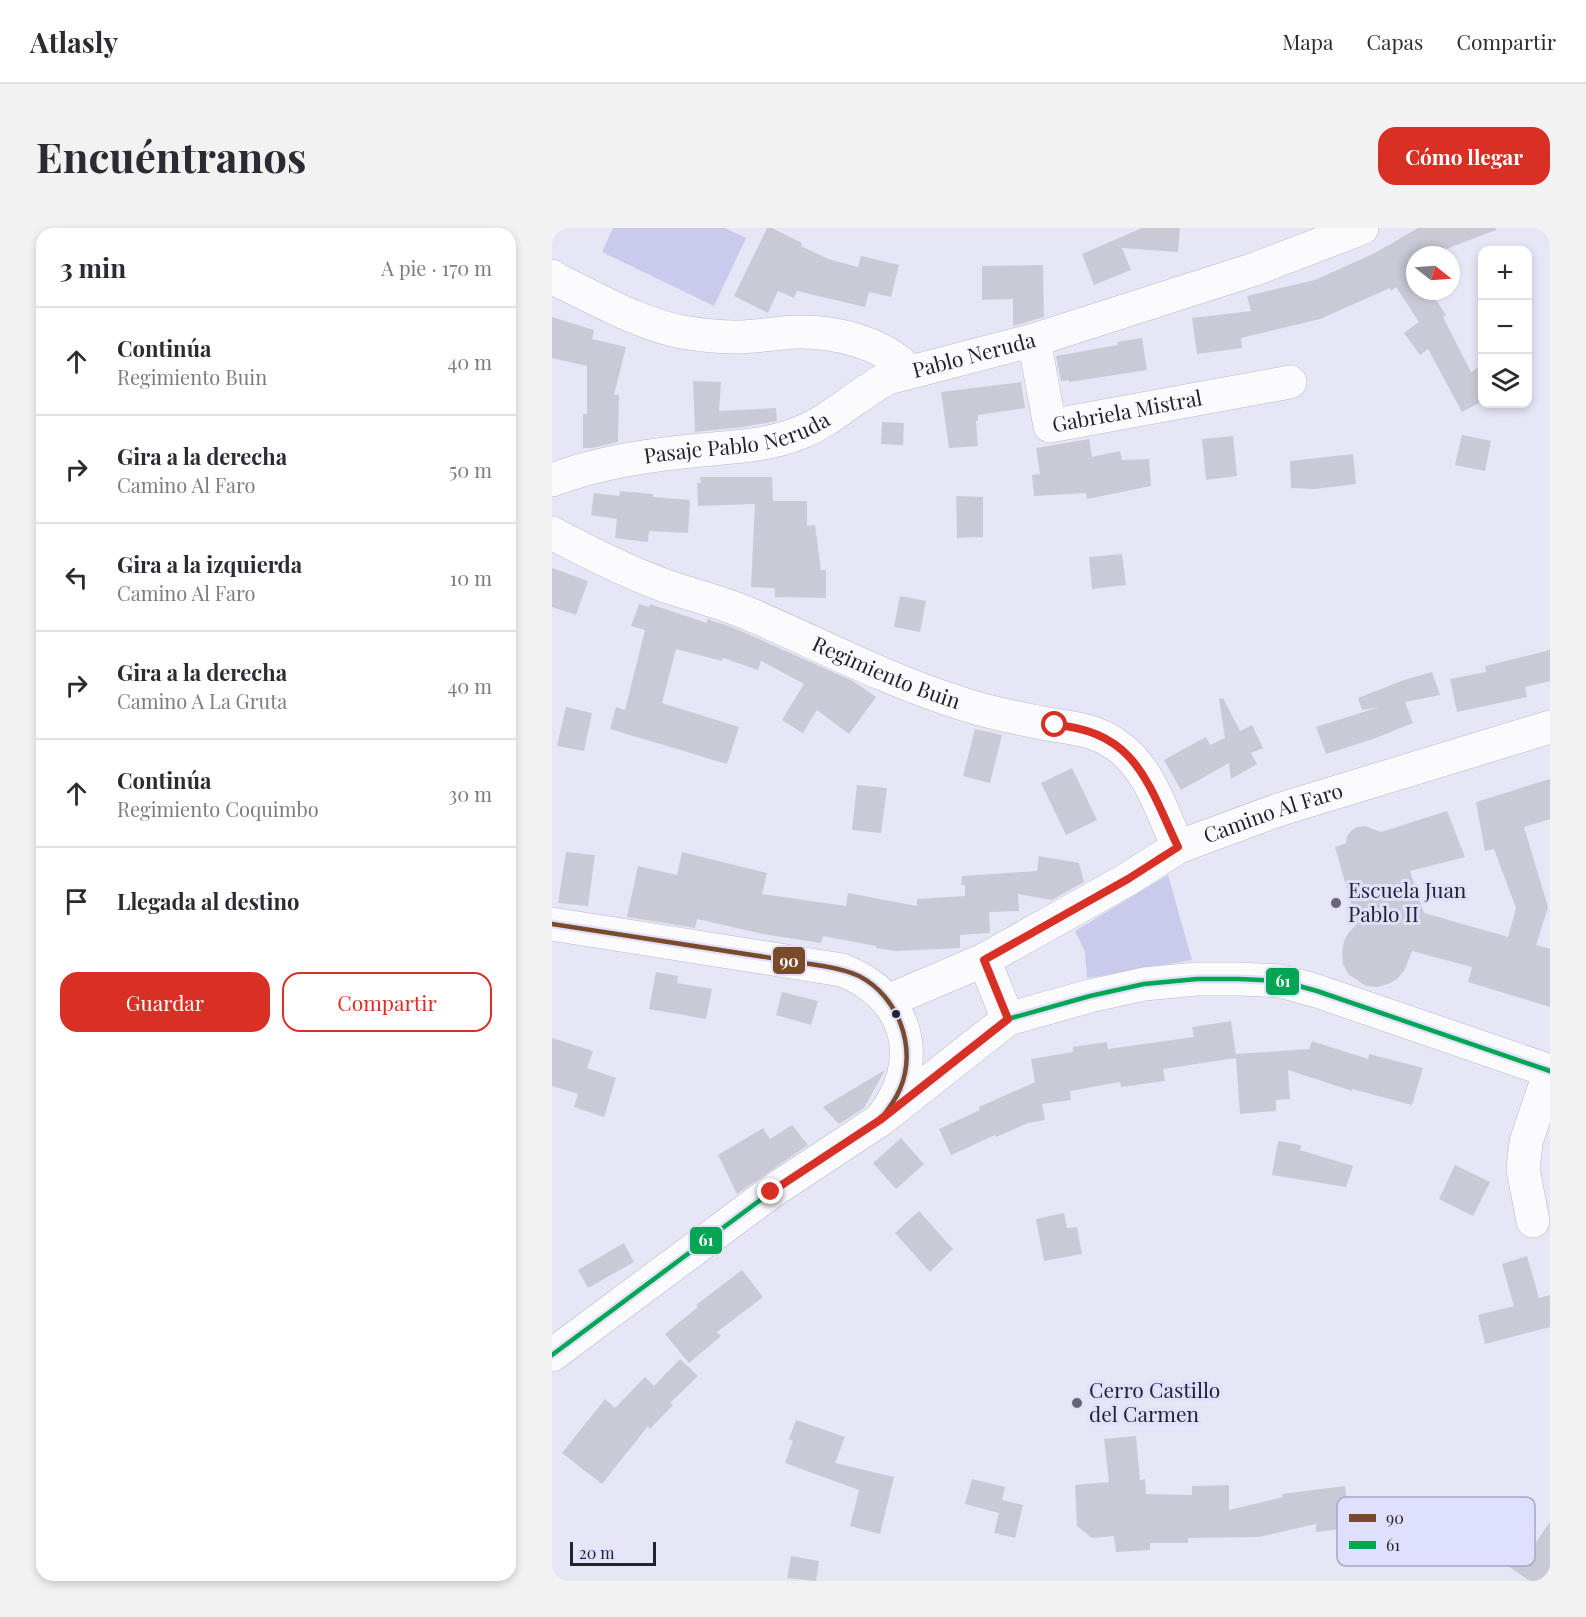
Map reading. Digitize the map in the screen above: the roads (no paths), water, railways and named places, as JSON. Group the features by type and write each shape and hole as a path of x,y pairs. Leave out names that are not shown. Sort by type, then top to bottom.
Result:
{"street":[{"name":"Pablo Neruda","path":"552,276 650,323 679,331 734,338 798,332 835,336 881,349 909,371 1034,340 1255,269 1362,228"},
{"name":"Gabriela Mistral","path":"1034,340 1050,426 1290,382"},
{"name":"Pasaje Pablo Neruda","path":"552,480 597,465 630,458 746,446 790,436 824,422 847,407 869,388 909,371"},
{"name":"Regimiento Buin","path":"552,533 619,567 660,584 746,612 911,686 955,702 1005,716 1072,727 1103,736 1130,756 1141,770 1178,847"},
{"name":"Camino Al Faro","path":"888,1001 984,960 1128,879 1178,847 1278,810 1550,727"},
{"path":"552,924 842,970 860,977 876,987 888,1001 902,1028 906,1047 906,1067 897,1095 880,1120"},
{"path":"984,960 1008,1019"},
{"path":"552,1356 771,1192 880,1120 1008,1019 1090,996 1144,984 1197,979 1281,981 1317,991 1550,1071 1527,1142 1523,1169 1533,1221"}],"place":[{"name":"Escuela Juan Pablo II","path":"1336,903"},
{"name":"Cerro Castillo del Carmen","path":"1077,1403"}]}
